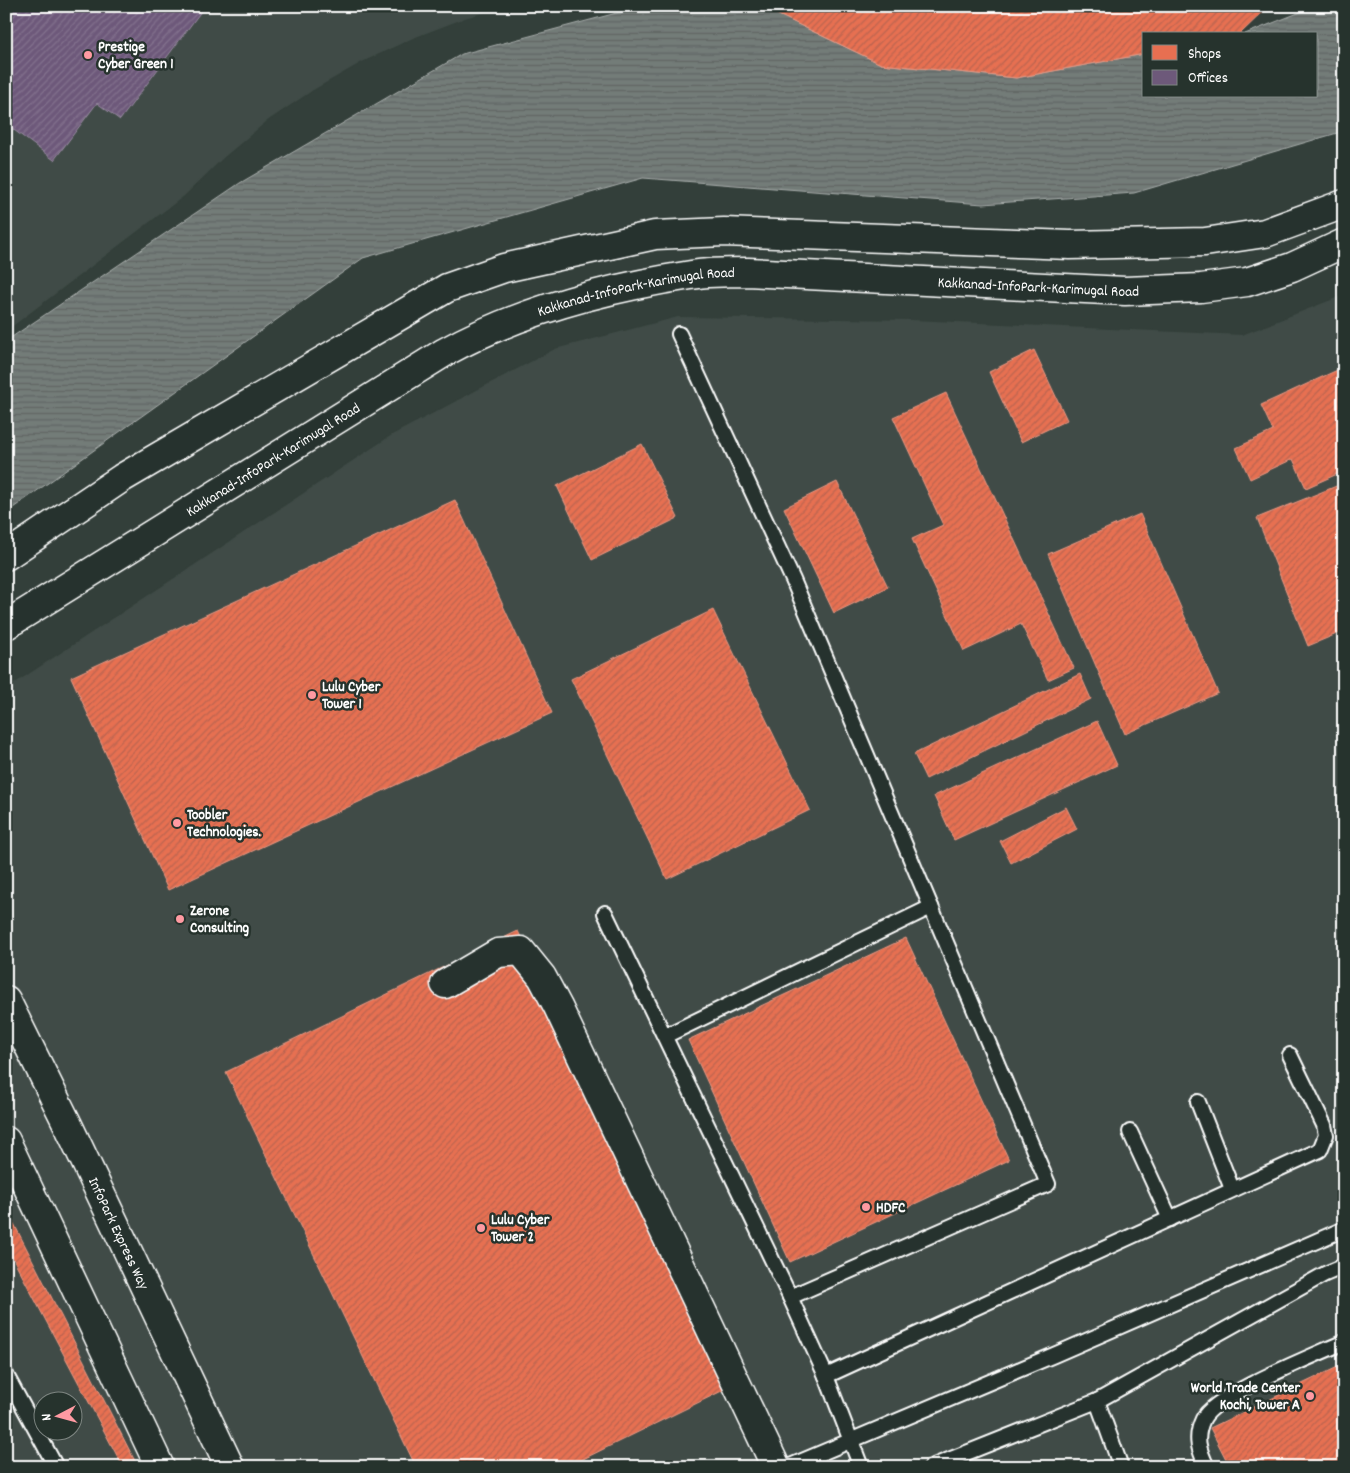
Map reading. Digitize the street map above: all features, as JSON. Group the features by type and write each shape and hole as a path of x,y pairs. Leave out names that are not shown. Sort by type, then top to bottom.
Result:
{"main road":[{"path":"6,556 122,478 439,293 504,268 655,235 724,232 1070,245 1205,242 1265,233 1344,204"},
{"name":"Kakkanad-InfoPark-Karimugal Road","path":"6,625 444,352 496,327 607,292 692,274 748,272 1125,291 1201,288 1247,282 1292,267 1344,243"},
{"path":"444,984 498,953 521,951 542,977 558,1007 776,1467"},
{"name":"InfoPark Express Way","path":"6,1000 68,1125 230,1467"},
{"path":"6,1141 160,1467"}],"lane":[{"path":"679,334 793,580 1048,1184 790,1297"},
{"path":"665,1036 931,907"},
{"path":"605,913 790,1297 826,1376 849,1440 861,1467"},
{"path":"826,1376 1320,1150 1325,1143 1324,1125 1290,1055"},
{"path":"1198,1102 1232,1190"},
{"path":"1130,1132 1170,1219"},
{"path":"788,1467 1063,1351 1344,1229"},
{"path":"931,1467 1097,1401 1317,1279 1344,1266"},
{"path":"1207,1467 1197,1444 1203,1418 1224,1398 1344,1342"},
{"path":"6,1375 56,1467"},
{"path":"1097,1401 1121,1467"}],"shaded area":[{"path":"6,6 506,6 465,18 413,38 362,62 313,90 267,121 224,157 184,196 6,331"},
{"path":"643,6 760,6 881,64 1016,78 1142,54 1142,98 1318,98 1318,32 1250,32 1316,6 1344,6 1344,131 1134,193 983,204 643,178 363,258 6,513 6,341 240,183 462,54"},
{"path":"1344,295 1344,1467 6,1467 6,689 392,435 555,349 678,317 911,320 1242,335"}],"building: Shops":[{"path":"760,6 1269,6 1242,32 1142,32 1142,54 1016,78 881,64"},
{"path":"1034,350 1067,420 1021,442 989,372"},
{"path":"1344,367 1344,471 1306,488 1293,459 1250,479 1236,448 1273,431 1261,405"},
{"path":"946,393 1074,668 1048,680 1021,624 964,651 912,539 943,525 893,417"},
{"path":"642,444 678,518 592,560 557,486"},
{"path":"837,482 888,587 834,613 784,508"},
{"path":"1344,483 1344,631 1308,646 1257,518"},
{"name":"Lulu Cyber Tower 1","path":"455,500 552,713 168,890 71,677"},
{"path":"1140,514 1218,693 1125,734 1048,554"},
{"path":"713,610 810,810 667,879 571,679"},
{"path":"1080,674 1091,699 926,779 914,754"},
{"path":"1097,721 1117,765 954,840 934,796"},
{"path":"1066,807 1077,829 1011,863 1000,841"},
{"name":"Lulu Cyber Tower 2","path":"518,931 736,1384 567,1467 416,1467 226,1072"},
{"path":"906,938 1009,1160 790,1262 688,1040"},
{"path":"6,1208 138,1467 123,1467 6,1245"},
{"name":"World Trade Center Kochi, Tower A","path":"1344,1364 1344,1467 1230,1467 1210,1428"}],"building: Offices":[{"name":"Prestige Cyber Green 1","path":"6,6 205,6 120,120 97,103 54,160 6,124"}],"place":[{"name":"Prestige Cyber Green 1","path":"88,55"},
{"name":"Lulu Cyber Tower 1","path":"312,695"},
{"name":"Toobler Technologies.","path":"177,823"},
{"name":"Zerone Consulting","path":"180,919"},
{"name":"HDFC","path":"866,1207"},
{"name":"Lulu Cyber Tower 2","path":"481,1228"},
{"name":"World Trade Center Kochi, Tower A","path":"1310,1396"}]}
